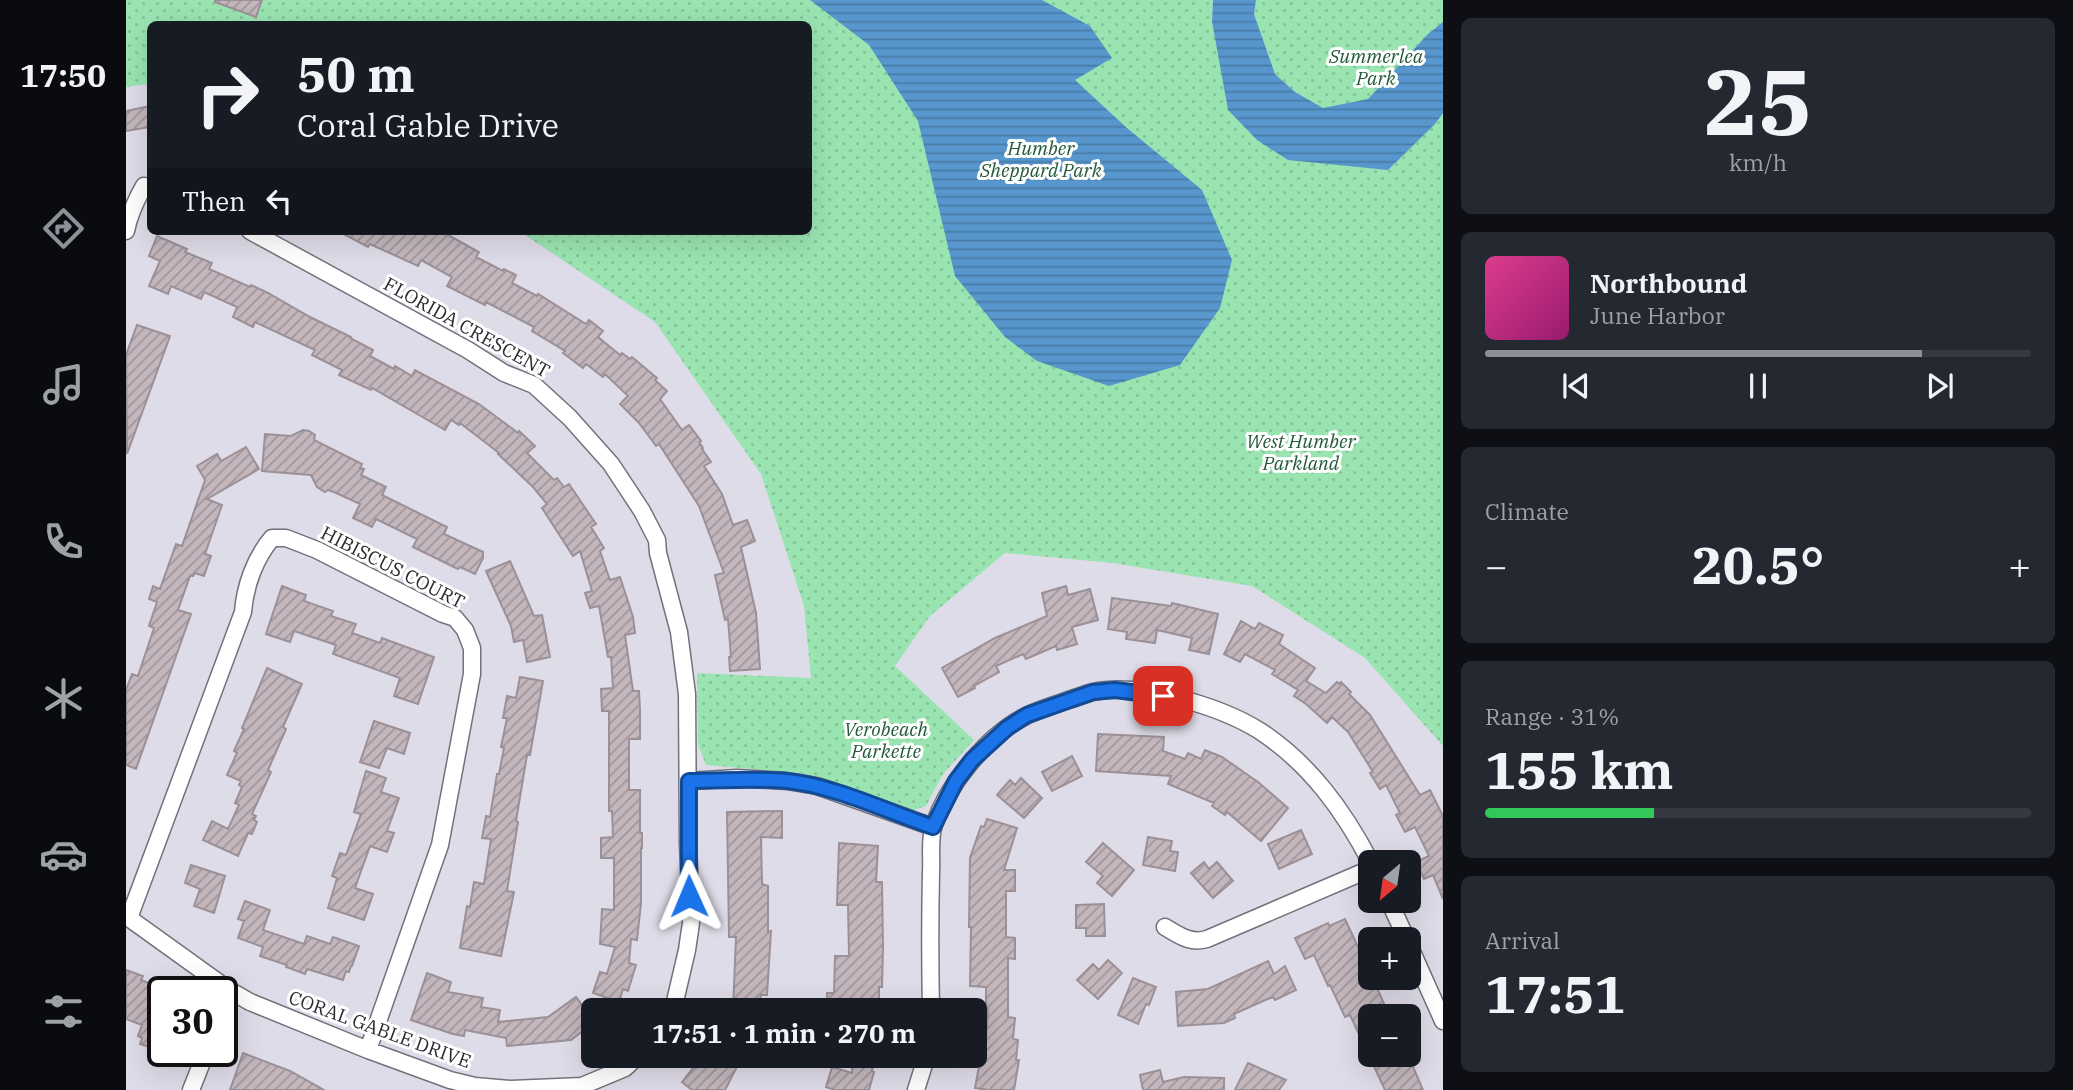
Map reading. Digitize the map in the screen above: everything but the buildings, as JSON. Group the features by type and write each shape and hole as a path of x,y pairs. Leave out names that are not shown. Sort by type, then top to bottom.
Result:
{"street":[{"path":"126,231 139,195 144,186 147,186"},
{"name":"FLORIDA CRESCENT","path":"257,235 468,350 503,373 534,385 570,418 611,464 642,511 657,540 679,632 687,694 689,781"},
{"name":"HIBISCUS COURT","path":"127,917 243,612 253,571 262,550 272,538 286,538 317,550 455,618 466,630 472,648 472,674 440,845 368,1050"},
{"path":"931,998 929,953 933,827 956,781 972,760 1007,728 1027,715 1093,692 1141,692 1227,712 1274,742 1328,792 1364,850"},
{"path":"676,998 691,923 689,781 737,778 817,786 933,827"},
{"path":"1165,927 1187,939 1197,942 1207,940 1358,874"},
{"name":"CORAL GABLE DRIVE","path":"127,917 209,976"},
{"path":"1421,972 1443,1021"},
{"name":"CORAL GABLE DRIVE","path":"238,995 368,1050 450,1080 475,1086 511,1089 582,1086 625,1068"},
{"path":"191,1090 199,1067"},
{"path":"916,1090 923,1068"}],"green space":[{"path":"126,0 1213,0 1212,22 1228,110 1323,109 1295,92 1275,74 1254,14 1256,0 1443,0 1443,746 1365,658 1252,586 1113,563 1005,553 930,616 895,666 974,740 943,774 926,806 908,812 801,773 706,765 698,745 697,673 811,678 804,606 761,474 655,322 525,235 812,235 812,21 147,21 147,84 126,87"}],"water":[{"path":"810,0 1042,0 1090,26 1112,58 1075,80 1127,128 1202,190 1232,260 1220,308 1180,365 1109,386 1037,361 1005,337 955,276 918,121 869,45"},
{"path":"1213,0 1256,0 1254,14 1275,74 1295,92 1323,108 1368,99 1428,34 1443,22 1443,113 1388,170 1288,160 1257,140 1228,110 1212,22"}],"route":[{"path":"689,896 689,781 737,778 817,786 933,827 956,781 972,760 1007,728 1027,715 1093,692 1115,690 1163,696"}],"park label":[{"name":"Summerlea Park","path":"1376,67"},
{"name":"Humber Sheppard Park","path":"1041,159"},
{"name":"West Humber Parkland","path":"1301,452"},
{"name":"Verobeach Parkette","path":"886,740"}]}
